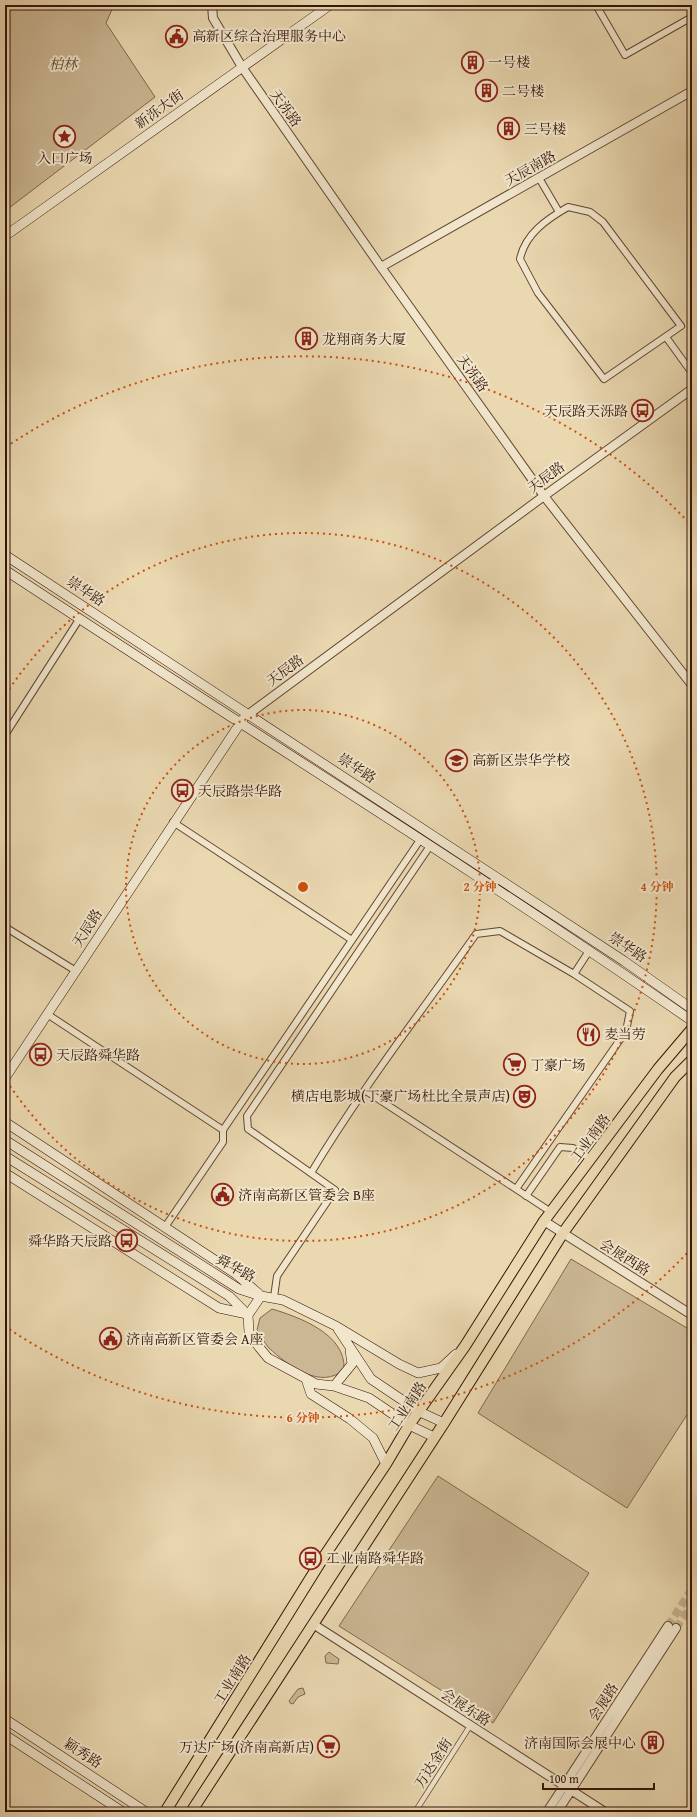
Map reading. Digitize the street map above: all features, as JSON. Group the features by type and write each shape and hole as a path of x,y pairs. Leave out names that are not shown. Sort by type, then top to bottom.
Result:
{"main road":[{"name":"新泺大街","path":"5,236 330,5"},
{"name":"崇华路","path":"5,554 624,961 692,1008"},
{"name":"崇华路","path":"5,570 430,846 692,1021"},
{"name":"天辰路","path":"5,1078 173,822 240,722 248,714"},
{"name":"工业南路","path":"165,1812 324,1558 386,1464 409,1425 420,1412 465,1346 544,1221 658,1069 692,1029"},
{"path":"191,1812 434,1436 444,1423 563,1233 675,1077 692,1060"},
{"path":"5,1122 236,1274 261,1296 248,1315 249,1332 259,1348 268,1358 316,1384 334,1386 369,1398 409,1425 434,1436"},
{"name":"舜华路","path":"5,1140 239,1289 261,1296 274,1297 283,1300 336,1326 399,1364 418,1373 441,1368 465,1346"},
{"name":"舜华路","path":"5,1156 229,1296 248,1315"},
{"path":"5,1172 219,1308 248,1315"},
{"path":"336,1326 371,1379 420,1412 444,1423"},
{"path":"334,1386 352,1364 350,1349"},
{"path":"306,1379 311,1394 350,1419 373,1438 386,1464"},
{"name":"颖秀路","path":"5,1719 146,1812"},
{"name":"颖秀路","path":"5,1735 123,1812"}],"street":[{"name":"天泺路","path":"212,5 213,18 242,67 381,267 544,496 692,686"},
{"path":"596,5 625,55 692,17"},
{"path":"690,5 692,9"},
{"name":"天辰南路","path":"381,267 692,91"},
{"path":"539,178 559,212"},
{"path":"568,207 590,212 603,222 681,326 666,337 604,379 538,293 520,259 522,249 540,224 568,207"},
{"path":"666,337 692,373"},
{"name":"天辰路","path":"248,714 692,389"},
{"path":"5,735 80,618"},
{"path":"173,822 352,940"},
{"path":"165,1227 223,1142 223,1130 420,840"},
{"path":"274,1297 277,1276 335,1190 248,1129 248,1116 430,846"},
{"path":"5,927 76,971"},
{"path":"311,1173 326,1147 476,934 500,930 574,974 630,1011 626,1031 516,1189"},
{"path":"574,974 589,951"},
{"path":"47,1014 223,1130"},
{"path":"366,1091 551,1212"},
{"path":"526,1196 560,1147 573,1148 591,1159"},
{"name":"会展西路","path":"544,1221 692,1315"},
{"name":"会展东路","path":"313,1624 605,1812"},
{"name":"会展路","path":"547,1812 668,1626"},
{"name":"会展路","path":"558,1812 676,1628"},
{"name":"万达金街","path":"415,1812 470,1726"}],"green space":[{"name":"柏林","path":"5,5 114,5 106,23 155,97 5,211"},
{"path":"571,1259 692,1331 692,1407 627,1508 478,1413"},
{"path":"272,1309 307,1322 329,1337 337,1346 343,1357 344,1369 335,1375 315,1377 295,1368 276,1355 267,1346 257,1330 260,1318"},
{"path":"438,1476 589,1573 493,1723 339,1626"},
{"path":"329,1652 339,1659 338,1664 326,1663 325,1656"},
{"path":"303,1688 305,1694 298,1697 293,1704 290,1703 289,1701 298,1689"}],"tunnel":[{"path":"668,1626 692,1589"},
{"path":"676,1628 692,1605"}],"place":[{"name":"高新区综合治理服务中心","path":"177,36"},
{"name":"一号楼","path":"472,62"},
{"name":"二号楼","path":"486,91"},
{"name":"三号楼","path":"509,129"},
{"name":"入口广场","path":"65,136"},
{"name":"龙翔商务大厦","path":"306,339"},
{"name":"天辰路天泺路","path":"643,411"},
{"name":"高新区崇华学校","path":"457,760"},
{"name":"天辰路崇华路","path":"182,791"},
{"name":"麦当劳","path":"588,1034"},
{"name":"天辰路舜华路","path":"40,1055"},
{"name":"丁豪广场","path":"515,1065"},
{"name":"横店电影城(丁豪广场杜比全景声店)","path":"525,1096"},
{"name":"济南高新区管委会 B座","path":"223,1195"},
{"name":"舜华路天辰路","path":"127,1241"},
{"name":"济南高新区管委会 A座","path":"111,1339"},
{"name":"工业南路舜华路","path":"311,1558"},
{"name":"济南国际会展中心","path":"652,1743"},
{"name":"万达广场(济南高新店)","path":"329,1747"}]}
